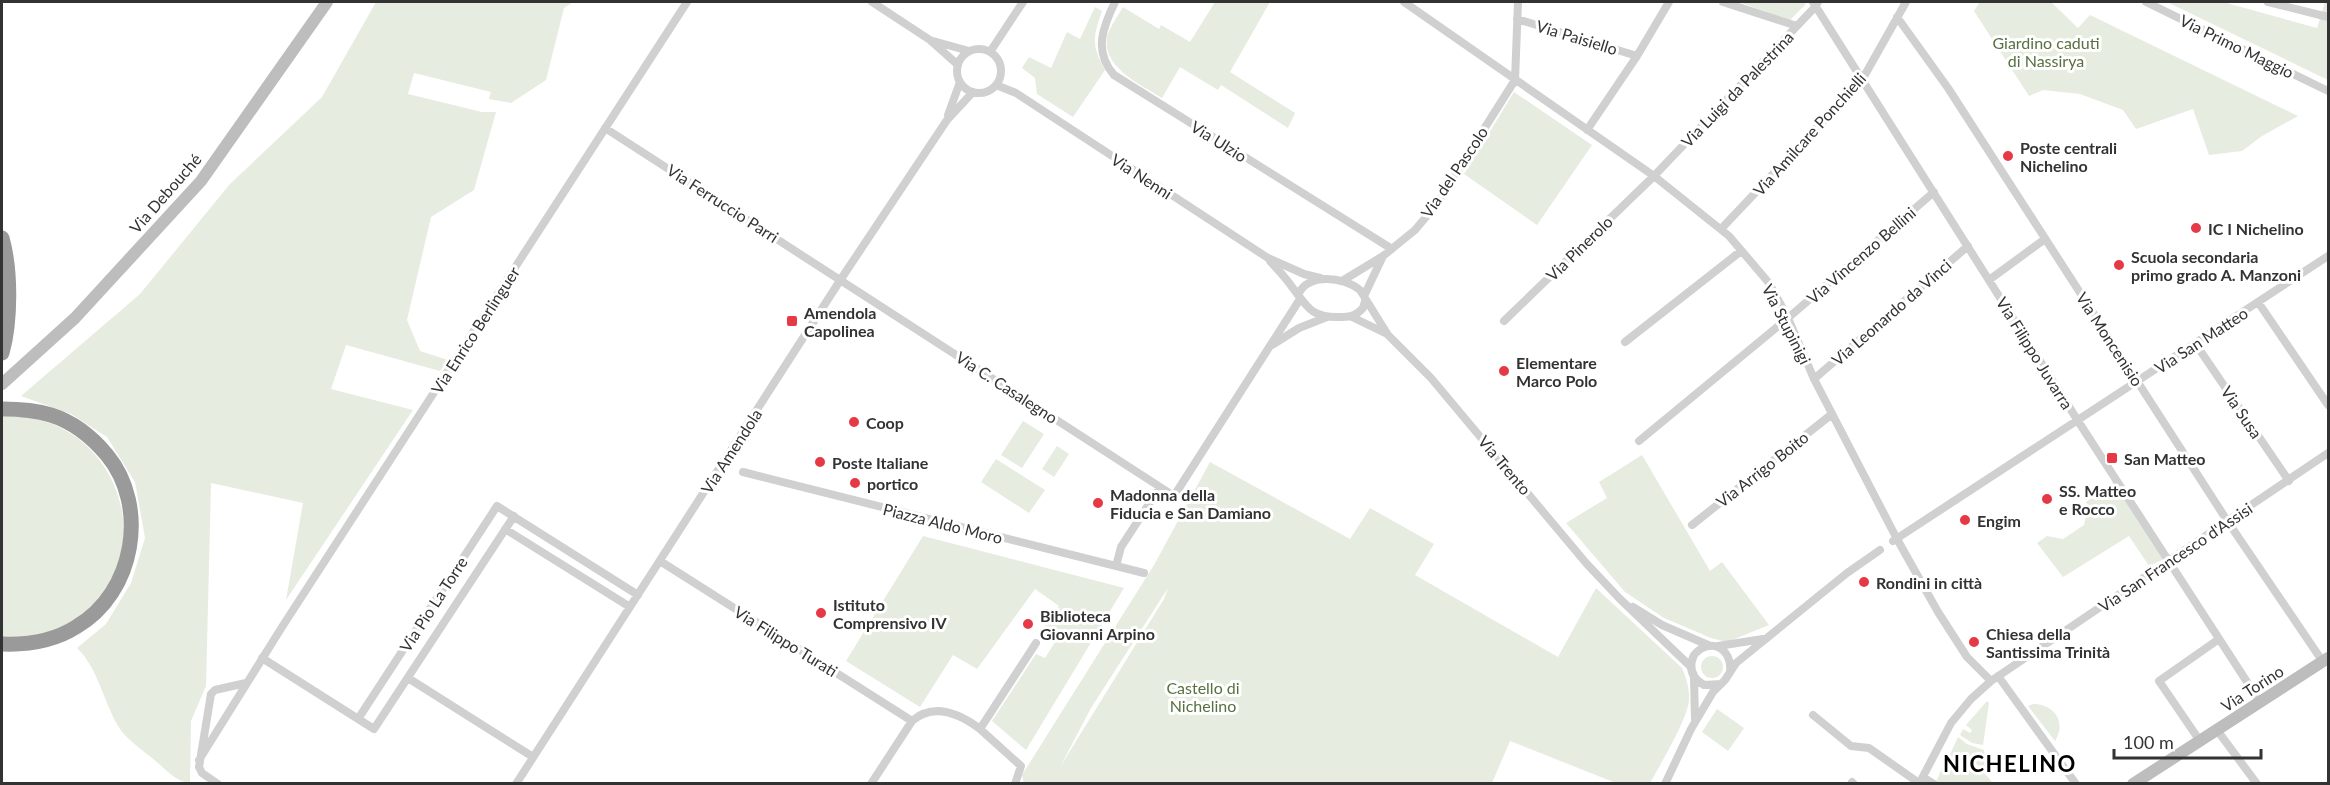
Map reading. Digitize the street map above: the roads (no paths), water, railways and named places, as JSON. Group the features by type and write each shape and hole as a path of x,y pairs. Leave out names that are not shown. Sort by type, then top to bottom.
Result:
{"highway":[{"path":"2,238 6,259 8,309 2,353"},
{"path":"2,409 34,411 53,416 70,423 98,444 118,472 125,487 132,520 129,552 121,575 109,595 88,619 47,640 2,644"}],"main road":[{"name":"Via Debouché","path":"2,384 75,318 201,181 327,2"},
{"name":"Via Torino","path":"2133,783 2326,660"}],"street":[{"name":"Via Enrico Berlinguer","path":"199,760 262,658 687,2"},
{"path":"872,2 930,40 958,65"},
{"path":"990,52 1023,2"},
{"name":"Via Ulzio","path":"1115,2 1102,33 1101,47 1105,62 1114,75 1392,249"},
{"name":"Via Stupinigi","path":"1404,2 1654,176 1721,229 1742,251 1768,283 1788,318 1814,379 1895,540 1938,612 1967,657 1995,679 2076,783"},
{"path":"1515,80 1518,2"},
{"path":"1587,130 1670,2"},
{"path":"1723,2 1797,26"},
{"name":"Via Amilcare Ponchielli","path":"1721,229 1862,80 1906,2"},
{"name":"Via Primo Maggio","path":"2148,2 2328,91"},
{"path":"2268,2 2328,17"},
{"name":"Via Luigi da Palestrina","path":"1654,176 1797,26 1816,3"},
{"name":"Via Filippo Juvarra","path":"1816,3 1862,80 2078,421 2260,702"},
{"name":"Via Moncenisio","path":"1897,17 1948,88 2228,522 2326,660"},
{"name":"Via Paisiello","path":"1517,19 1637,56"},
{"path":"930,40 969,51"},
{"path":"977,49 990,52 999,60 1001,69 998,81 982,92 974,92 966,88 960,82 957,72 962,57 969,51 977,49"},
{"name":"Via del Pascolo","path":"1342,281 1383,256 1415,230 1436,205 1515,80"},
{"name":"Via Nenni","path":"998,81 1268,258 1304,274 1326,279"},
{"name":"Via Amendola","path":"947,120 960,82"},
{"name":"Via Amendola","path":"516,783 841,279 947,120 974,92"},
{"name":"Via Ferruccio Parri","path":"606,128 841,279"},
{"name":"Via Pinerolo","path":"1504,321 1654,176"},
{"name":"Via Vincenzo Bellini","path":"1639,441 1788,318 1934,192"},
{"path":"1989,280 2045,239"},
{"name":"Via Leonardo da Vinci","path":"1814,379 1968,246"},
{"path":"1624,342 1742,251"},
{"name":"Via del Pascolo","path":"1365,298 1383,256"},
{"name":"Via San Matteo","path":"1895,540 2328,256"},
{"name":"Via Nenni","path":"1268,258 1299,297"},
{"name":"Via C. Casalegno","path":"841,279 1174,496 1269,347"},
{"path":"1317,279 1342,281 1354,285 1365,298 1364,308 1358,314 1327,317 1299,328 1269,347 1299,297 1301,288 1306,283 1317,279"},
{"path":"1299,297 1309,309 1327,317"},
{"name":"Via Trento","path":"1365,298 1388,335 1431,378 1586,563 1690,666"},
{"path":"2258,302 2328,405"},
{"name":"Via Trento","path":"1352,316 1388,335"},
{"name":"Via Susa","path":"2195,344 2289,481"},
{"name":"Via Arrigo Boito","path":"1692,525 1832,414"},
{"name":"Via San Francesco d'Assisi","path":"1920,781 1951,723 1971,699 1995,679 2328,453"},
{"name":"Piazza Aldo Moro","path":"743,472 1144,573"},
{"path":"1116,566 1121,547 1160,487"},
{"name":"Via Pio La Torre","path":"514,516 374,729 358,719 497,506 514,516 638,595"},
{"path":"505,529 630,607"},
{"path":"1665,783 1713,692 1736,663 1763,639 1880,550"},
{"name":"Via Filippo Turati","path":"660,561 912,721"},
{"name":"Via Trento","path":"1619,598 1662,625 1708,645"},
{"path":"1695,723 1694,678 1690,666 1694,655 1708,645 1718,646 1763,639"},
{"path":"2200,741 2159,681 2219,639"},
{"path":"980,729 1036,643"},
{"path":"1718,646 1730,659 1730,672"},
{"path":"262,658 358,719"},
{"name":"Via Pio La Torre","path":"408,678 533,757"},
{"path":"1694,678 1704,685 1721,683"},
{"path":"218,783 202,773 199,767 212,694 215,690 247,683"},
{"path":"871,783 912,721 919,715 938,711 958,715 980,729 1021,766 1015,783"},
{"path":"207,715 214,723 223,722"},
{"path":"1813,715 1851,746 1869,748 1920,781 1934,783"},
{"path":"2217,730 2257,783"}],"place":[{"name":"Poste centrali Nichelino","path":"2008,156"},
{"name":"IC I Nichelino","path":"2196,228"},
{"name":"Scuola secondaria primo grado A. Manzoni","path":"2119,265"},
{"name":"Amendola Capolinea","path":"792,321"},
{"name":"Elementare Marco Polo","path":"1504,371"},
{"name":"Coop","path":"854,422"},
{"name":"San Matteo","path":"2112,458"},
{"name":"Poste Italiane","path":"820,462"},
{"name":"portico","path":"855,483"},
{"name":"SS. Matteo e Rocco","path":"2047,499"},
{"name":"Madonna della Fiducia e San Damiano","path":"1098,503"},
{"name":"Engim","path":"1965,520"},
{"name":"Rondini in città","path":"1864,582"},
{"name":"Istituto Comprensivo IV","path":"821,613"},
{"name":"Biblioteca Giovanni Arpino","path":"1028,624"},
{"name":"Chiesa della Santissima Trinità","path":"1974,642"}],"district":[{"name":"NICHELINO","path":"2010,763"}],"park label":[{"name":"Giardino caduti di Nassirya","path":"2046,51"},
{"name":"Castello di Nichelino","path":"1203,696"}]}
